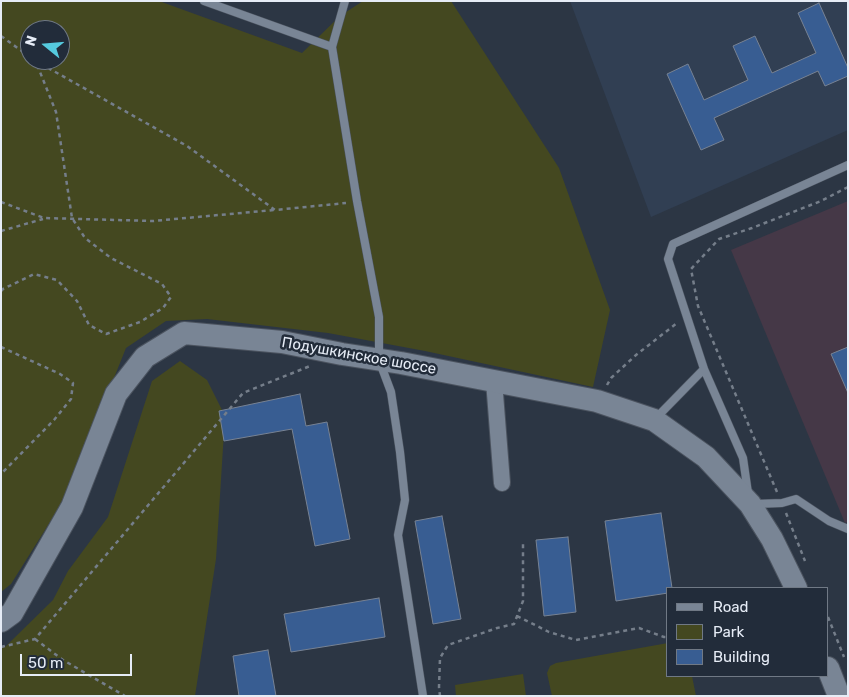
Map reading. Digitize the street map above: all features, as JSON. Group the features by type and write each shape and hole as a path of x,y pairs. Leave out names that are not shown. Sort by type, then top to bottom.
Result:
{"main road":[{"name":"Подушкинское шоссе","path":"1,620 12,613 72,507 116,394 145,357 184,333 282,342 378,360 401,362 597,401 654,420 706,457 750,504 772,538 796,587"},
{"path":"836,663 839,696"}],"street":[{"path":"494,381 502,483"}],"lane":[{"path":"204,1 332,47"},
{"path":"345,1 332,47 357,201 379,317 378,360 391,392 400,452 405,500 398,536 423,696"},
{"path":"848,165 673,244 668,259 704,369 743,458 750,504 782,503 796,499 829,521 848,529"},
{"path":"654,420 704,369"}],"path":[{"path":"1,36 20,50"},
{"path":"1,291 3,288 34,274 57,280 77,301 89,325 106,334 140,322 163,308 171,297 162,284 111,258 85,238 72,218 56,112 39,70"},
{"path":"51,70 187,146 275,210"},
{"path":"806,563 698,306 691,268 719,239 821,201 848,188"},
{"path":"1,231 44,218 153,221 357,201"},
{"path":"1,202 44,218"},
{"path":"597,401 612,378 636,355 698,306"},
{"path":"1,347 60,374 73,383 72,399 1,474"},
{"path":"1,646 35,639 243,393 315,364"},
{"path":"440,696 440,658 448,646 514,624 523,601 523,541"},
{"path":"517,616 550,632 576,640 639,628 666,637"},
{"path":"829,623 836,663"},
{"path":"35,639 63,660 125,696"}],"shaded area":[{"path":"570,1 848,1 848,130 651,217"},
{"path":"848,201 848,522 845,523 731,250"}],"green space":[{"path":"1,1 159,1 302,53 340,16 363,1 451,1 559,168 610,310 593,387 425,351 328,333 207,319 166,321 126,348 67,495 11,584 1,592"},
{"path":"180,361 207,380 225,416 216,559 195,696 1,696 1,648 5,647 53,600 68,571 108,517 152,381"},
{"path":"666,643 666,677 692,677 696,696 552,696 547,673 550,666 556,663"},
{"path":"523,674 526,696 456,696 455,685"}],"building":[{"path":"819,3 848,68 848,76 825,86 818,71 714,118 724,140 701,150 667,74 688,64 704,100 748,80 733,46 755,36 772,73 816,53 798,13"},
{"path":"848,347 848,393 831,354"},
{"path":"300,394 306,426 327,422 350,539 315,546 292,429 224,441 219,411"},
{"path":"661,513 672,587 666,587 666,593 616,601 605,521"},
{"path":"442,516 461,619 433,624 415,521"},
{"path":"568,537 576,612 544,616 536,540"},
{"path":"379,598 385,637 291,652 284,614"},
{"path":"268,650 276,696 239,696 233,656"}]}
